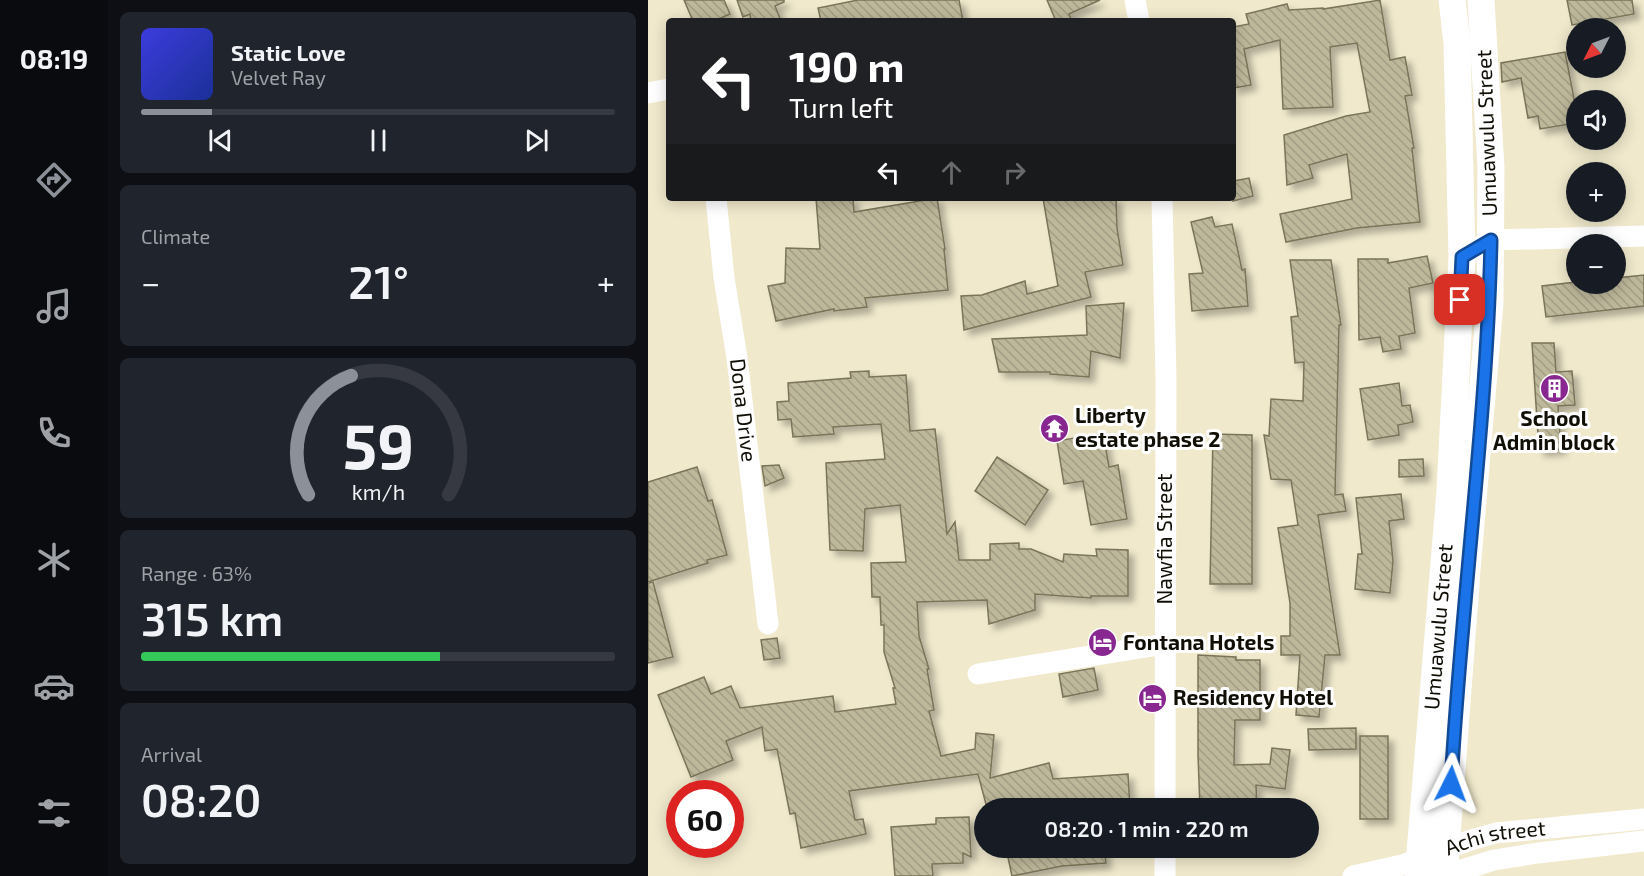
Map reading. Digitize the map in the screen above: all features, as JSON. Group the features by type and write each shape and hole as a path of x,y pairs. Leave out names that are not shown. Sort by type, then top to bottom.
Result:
{"main road":[{"name":"Umuawulu Street","path":"1444,869 1453,752 1460,514 1462,257 1457,43 1452,0"},
{"name":"Umuawulu Street","path":"1419,867 1436,637 1460,514 1490,303 1491,168 1481,0"}],"street":[{"path":"1135,0 1138,18"},
{"name":"Dona Drive","path":"716,201 768,624"},
{"name":"Nawfia Street","path":"1162,201 1166,378 1165,798"},
{"path":"1462,257 1491,240 1644,236"},
{"path":"978,674 1165,644"},
{"name":"Achi street","path":"1444,869 1471,840 1496,833 1644,819"},
{"name":"Achi street","path":"1353,876 1419,867 1444,869 1579,848 1644,841"},
{"path":"1165,858 1165,876"}],"building":[{"path":"684,0 724,0 730,14 721,18 692,18"},
{"path":"737,0 784,0 775,6 780,18 751,18 750,14 743,17"},
{"path":"858,0 959,0 962,18 820,18 818,8"},
{"path":"1047,0 1100,0 1069,14 1071,18 1055,18"},
{"path":"1380,0 1390,60 1405,57 1412,95 1405,96 1414,148 1412,148 1420,222 1357,228 1286,242 1280,214 1352,199 1347,154 1309,165 1313,178 1287,185 1284,135 1346,116 1370,112 1357,43 1330,47 1333,107 1283,109 1280,40 1244,49 1251,85 1236,88 1236,26 1249,24 1246,14 1287,4 1289,10 1323,9"},
{"path":"1567,0 1632,0 1634,14 1611,18 1571,18"},
{"path":"1565,52 1566,78 1570,78 1572,90 1566,90 1566,125 1540,129 1538,116 1528,118 1521,78 1502,82 1501,63"},
{"path":"1249,178 1253,196 1236,200 1236,180"},
{"path":"816,201 853,201 854,212 919,201 937,201 945,249 948,290 865,298 867,307 834,311 834,309 776,321 768,286 785,283 786,248 820,249"},
{"path":"1044,201 1116,201 1117,228 1123,265 1085,272 1091,297 964,330 961,296 982,295 1025,281 1027,294 1058,286"},
{"path":"1212,217 1215,227 1232,224 1242,270 1245,269 1248,306 1192,311 1189,274 1203,273 1191,222"},
{"path":"1427,256 1433,283 1409,288 1415,333 1399,336 1401,349 1383,352 1380,337 1359,340 1358,259 1388,259 1388,263"},
{"path":"1290,260 1331,260 1341,325 1339,325 1335,495 1343,494 1346,511 1318,515 1340,655 1325,655 1319,717 1296,715 1300,655 1281,655 1281,636 1290,636 1290,603 1278,528 1298,525 1291,480 1271,479 1264,435 1269,436 1271,399 1303,401 1304,362 1295,363 1291,317 1298,316"},
{"path":"1644,275 1644,306 1546,317 1542,286 1566,283 1566,294 1626,294 1626,277"},
{"path":"1124,303 1120,358 1091,351 1089,377 1050,374 1050,372 999,372 992,339 1087,335 1086,306"},
{"name":"School Admin block","path":"1532,343 1554,343 1556,372 1572,371 1575,405 1558,406 1561,449 1539,451"},
{"path":"869,371 869,377 906,375 910,431 935,429 947,534 955,522 959,560 990,560 990,544 1019,543 1019,549 1031,549 1063,562 1064,554 1097,556 1096,549 1128,550 1128,596 1091,596 1091,598 1035,594 1035,610 989,624 987,600 917,602 919,636 929,669 927,669 934,710 929,711 941,756 975,749 976,733 994,735 990,778 1049,763 1053,779 1128,774 1129,798 984,798 978,774 849,791 855,820 863,819 866,834 801,848 795,813 790,814 777,749 765,751 762,727 726,741 733,760 691,777 658,695 704,677 711,694 731,686 740,708 833,696 835,712 896,704 893,688 895,688 884,652 884,625 881,625 880,597 872,597 871,563 906,562 900,505 865,509 863,551 830,550 826,463 885,459 881,424 833,427 834,434 793,437 791,419 778,420 777,402 789,401 788,383 851,378 850,372"},
{"path":"1399,383 1402,406 1410,405 1413,422 1398,425 1399,435 1368,440 1360,389"},
{"path":"1103,433 1109,467 1118,465 1127,519 1091,525 1083,481 1064,484 1057,441"},
{"path":"1213,434 1252,435 1252,584 1210,584"},
{"path":"997,457 1048,490 1025,525 975,491"},
{"path":"1423,459 1424,476 1399,477 1399,460"},
{"path":"779,465 784,478 765,486 762,466"},
{"path":"697,467 708,501 712,500 727,555 648,582 648,482"},
{"path":"1401,494 1404,519 1389,521 1393,561 1390,593 1355,589 1358,554 1362,554 1356,498"},
{"path":"653,582 673,657 648,663 648,583"},
{"path":"777,638 780,658 764,660 761,640"},
{"path":"1198,655 1236,657 1236,660 1260,660 1260,720 1235,720 1234,765 1270,764 1272,748 1290,750 1285,789 1256,785 1257,798 1200,798"},
{"path":"1094,668 1098,690 1063,697 1059,674"},
{"path":"1356,728 1356,749 1309,750 1308,729"},
{"path":"1360,736 1388,736 1388,819 1360,819"},
{"path":"969,817 971,857 963,853 963,863 932,864 933,876 895,876 891,827 936,824 936,818"},
{"path":"1008,858 1105,858 1106,863 1062,866 1012,876"}],"place":[{"name":"School Admin block","path":"1554,388"},
{"name":"Liberty estate phase 2","path":"1054,428"},
{"name":"Fontana Hotels","path":"1102,643"},
{"name":"Residency Hotel","path":"1152,698"}],"route":[{"path":"1451,784 1490,303 1491,240 1462,257 1460,300"}]}
